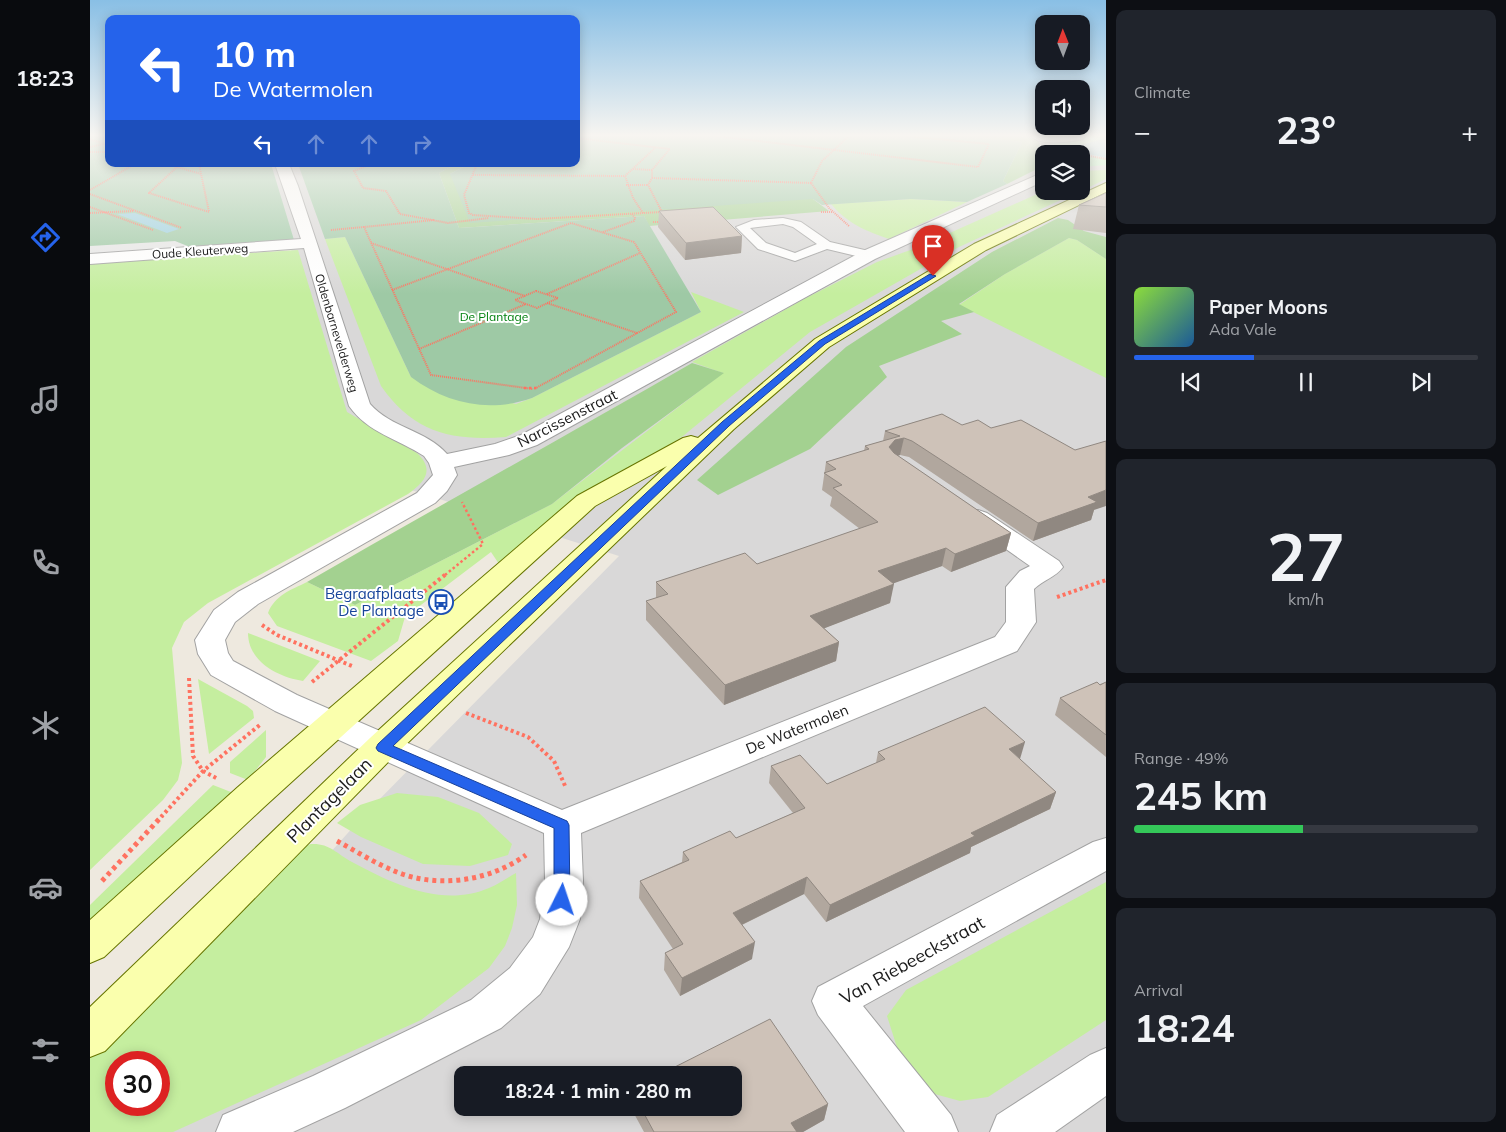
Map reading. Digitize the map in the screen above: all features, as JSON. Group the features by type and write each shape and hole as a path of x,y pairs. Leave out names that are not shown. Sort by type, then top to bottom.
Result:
{"main road":[{"name":"Plantagelaan","path":"90,1036 382,748 726,424 822,343 980,247 1102,189"},
{"name":"Plantagelaan","path":"90,946 251,797 586,501 726,424"}],"street":[{"name":"Oldenbarnevelderweg","path":"293,189 360,407 385,426 451,460"},
{"name":"Narcissenstraat","path":"451,460 502,450 529,440 869,256 1016,189"},
{"name":"Oude Kleuterweg","path":"90,259 307,238"},
{"path":"240,1132 329,1092 486,1014 525,981 549,947 560,919 564,881 562,825 382,748 286,703 222,668 213,654 210,640 224,616 243,602 426,498 438,486 451,460"},
{"name":"De Watermolen","path":"562,825 1006,644 1021,622 1020,588 1030,577 1049,567 955,502"},
{"name":"Van Riebeeckstraat","path":"934,1132 833,1001 1106,853"},
{"path":"1014,1132 1106,1070"}],"lane":[{"path":"826,245 795,257 762,246 742,227 754,223 783,220 798,224 826,245 869,256"}],"path":[{"path":"151,189 149,193 209,212 205,189"},
{"path":"368,189 386,192 400,214 448,223 497,217"},
{"path":"466,189 464,195 469,214 548,219 662,212"},
{"path":"628,189 643,213"},
{"path":"650,189 654,200 667,216"},
{"path":"815,189 829,208 853,230 893,244"},
{"path":"90,194 190,231"},
{"path":"90,206 160,232"},
{"path":"90,213 136,211"},
{"path":"603,232 634,221 635,218 631,213"},
{"path":"307,238 364,227 434,220"},
{"path":"364,227 392,290 431,375 534,389 676,312 634,242 571,223 392,290"},
{"path":"371,243 525,296"},
{"path":"547,294 641,253"},
{"path":"536,291 547,294 558,298 537,308 515,300 536,291"},
{"path":"547,303 637,333"},
{"path":"419,349 526,304"},
{"path":"340,661 483,544 458,491 451,460"},
{"path":"1020,610 1106,580"},
{"path":"243,602 255,620 277,635 384,680"},
{"path":"210,640 189,675 193,756 203,771 251,797"},
{"path":"305,824 402,874 437,881 492,874 519,862 562,825 571,799 554,762 528,737 434,700"},
{"path":"96,888 203,771"}],"shaded area":[{"path":"275,189 1035,189 1035,200 1090,200 1090,189 1106,189 1106,1132 90,1132 105,1116 170,1116 170,1051 152,1051 364,815 619,556 351,471"},
{"path":"175,241 190,247 90,255 90,246"}],"green space":[{"path":"90,189 279,189 294,240 90,255"},
{"name":"De Plantage","path":"307,189 445,189 459,228 644,216 701,312 532,398 500,405 469,403 439,394 411,377 345,237 325,239"},
{"path":"445,189 665,189 813,199 829,211 649,226 644,216 459,228"},
{"path":"456,189 996,189 967,202 911,199 822,205 813,199 470,223"},
{"path":"1035,195 1035,200 1061,200 959,247 810,332 683,436 499,564 491,552 405,617 398,641 371,661 277,626 268,613 279,597 307,582 355,605 552,504 723,373 692,362 804,299 877,262 916,248"},
{"path":"911,199 967,202 889,239 858,226 844,217 831,204"},
{"path":"1058,218 1068,220 1084,231 1106,237 1106,259 1077,240 1069,238 1005,274 959,304 974,312 941,321 962,334 879,366 887,377 810,449 718,495 697,480 846,347 992,252"},
{"path":"345,237 411,377 516,404 532,398 701,312 691,292 744,312 506,437 486,438 451,435 435,431 421,424 394,402 381,386 325,239"},
{"path":"1069,238 1077,240 1106,259 1106,378 959,305 1005,274"},
{"path":"298,250 347,412 417,453 426,465 426,475 419,485 408,494 208,603 184,622 172,648 182,763 178,780 163,800 90,870 90,263"},
{"path":"692,363 724,373 622,448 552,504 355,605 307,582 596,418"},
{"path":"248,633 320,661 303,681 283,676 266,666 253,652 249,643"},
{"path":"198,679 253,711 254,718 209,754"},
{"path":"266,730 266,757 248,780 230,773 230,762"},
{"path":"213,785 236,794 90,931 90,905"},
{"path":"397,793 438,797 479,813 512,844 508,855 470,866 423,864 361,837 337,823 360,805"},
{"path":"311,844 323,845 384,878 418,891 436,894 471,894 493,886 516,873 517,905 512,928 505,946 489,968 421,1020 173,1132 90,1132 90,1056 298,848"},
{"path":"1106,882 1106,1020 988,1097 960,1101 931,1093 901,1060 887,1016 906,990"}],"water":[{"path":"135,213 179,229 167,233 117,214"}],"building":[{"path":"1106,193 1106,207 1079,205"},
{"path":"713,207 742,236 686,243 659,211"},
{"path":"942,414 962,425 978,420 991,428 1021,420 1075,450 1106,441 1106,490 1088,497 1097,502 1038,523 912,441 904,438 895,440 889,447 894,453 1011,533 955,554 946,548 878,571 894,584 810,616 839,642 725,685 646,601 668,594 656,582 745,553 757,564 878,522 833,488 842,485 824,473 836,469 826,462 869,449 865,446 900,436 885,431"},
{"path":"1097,682 1100,685 1106,682 1106,735 1060,698"},
{"path":"985,707 1025,742 1009,749 1056,792 971,833 975,836 830,905 807,877 733,913 755,942 682,978 665,953 683,944 640,881 689,860 683,852 730,831 736,838 805,808 771,766 800,755 827,784 885,759 878,752"},
{"path":"770,1019 828,1104 791,1123 797,1132 654,1132 645,1116 742,1116 742,1066 677,1066"}],"place":[{"name":"Begraafplaats De Plantage","path":"441,602"}],"route":[{"path":"562,900 564,881 562,825 382,748 726,424 822,343 933,276"}]}
